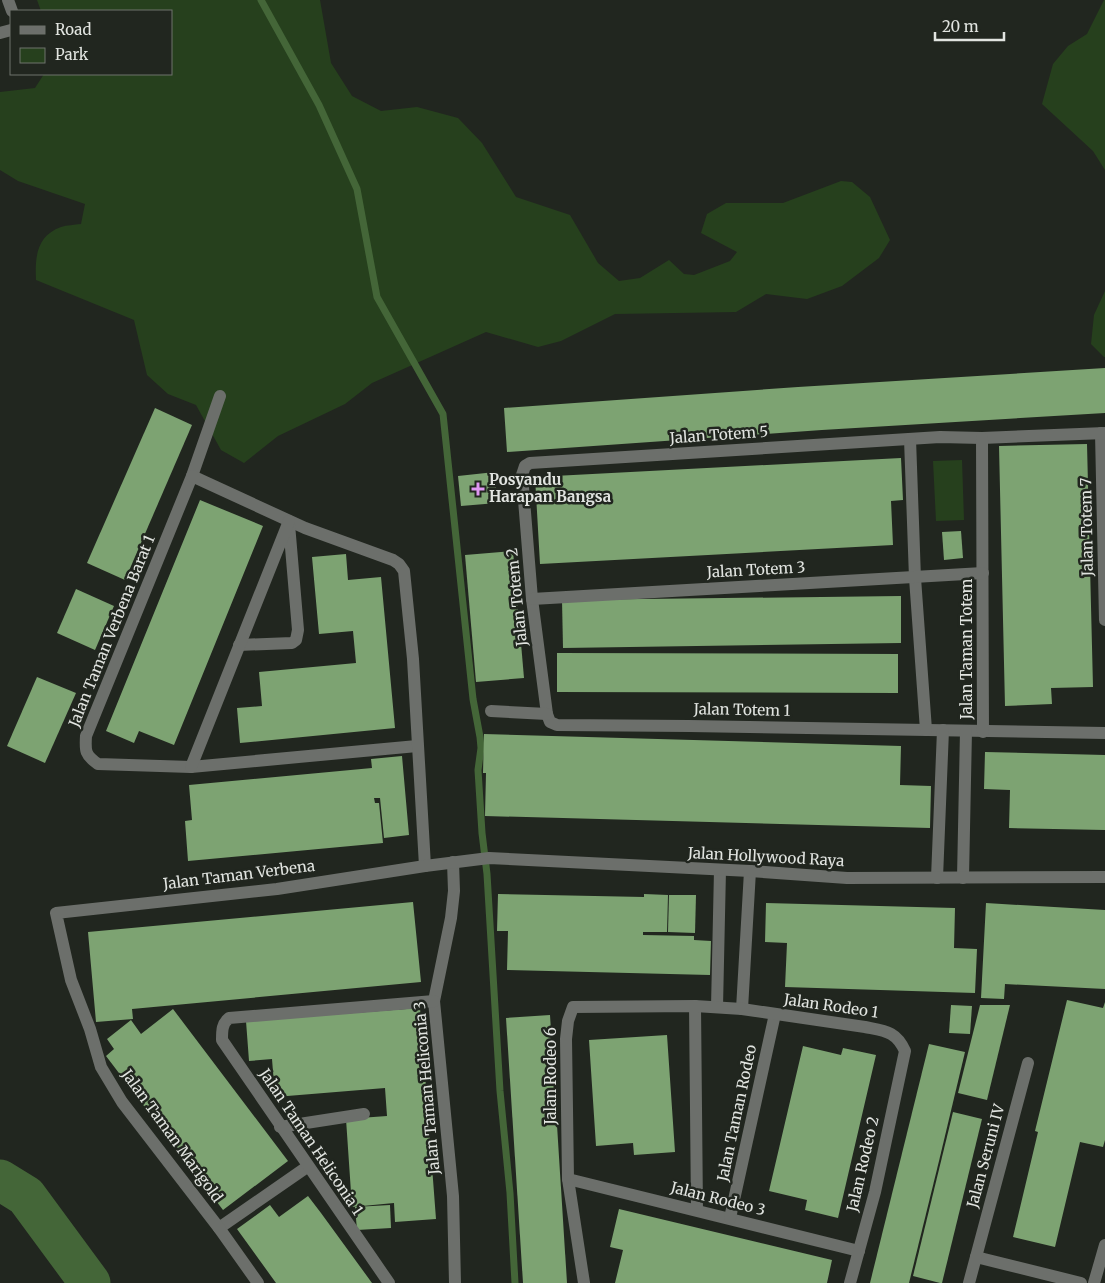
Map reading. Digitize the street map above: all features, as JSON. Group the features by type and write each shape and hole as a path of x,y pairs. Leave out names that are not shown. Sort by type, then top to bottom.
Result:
{"street":[{"name":"Jalan Taman Verbena Barat 1","path":"220,396 192,476 86,736 85,748 89,758 98,764 191,767 417,746"},
{"path":"926,730 916,578 910,439 1103,433"},
{"name":"Jalan Totem 7","path":"1103,433 1105,620"},
{"name":"Jalan Taman Totem","path":"926,730 983,732 982,438"},
{"name":"Jalan Totem 5","path":"530,463 910,439"},
{"name":"Jalan Totem 2","path":"530,463 525,466 522,475 532,599 546,714"},
{"path":"192,476 289,521 393,560 404,571 413,659 425,866"},
{"path":"191,767 289,521"},
{"path":"239,646 292,643 296,640 298,630 289,521"},
{"name":"Jalan Totem 3","path":"532,599 982,573"},
{"path":"491,711 546,714"},
{"name":"Jalan Totem 1","path":"546,714 550,722 557,725 926,730"},
{"path":"937,878 943,730"},
{"path":"963,878 966,730"},
{"path":"983,732 1105,733"},
{"name":"Jalan Hollywood Raya","path":"425,866 483,858 750,871 846,878 1105,877"},
{"name":"Jalan Taman Heliconia 3","path":"453,862 454,891 451,918 434,1001 452,1196 455,1283"},
{"name":"Jalan Taman Verbena","path":"56,913 277,889 425,866"},
{"path":"717,1007 720,870"},
{"path":"742,1009 750,871"},
{"name":"Jalan Taman Marigold","path":"56,913 71,980 90,1029 101,1067 122,1102 220,1228 258,1283"},
{"name":"Jalan Taman Heliconia 1","path":"388,1283 222,1040 223,1023 229,1018 434,1001"},
{"name":"Jalan Rodeo 6","path":"584,1283 568,1179 566,1039 568,1021 573,1007 695,1006 742,1009"},
{"name":"Jalan Taman Rodeo","path":"695,1006 697,1210"},
{"name":"Jalan Rodeo 1","path":"742,1009 885,1031 894,1034 900,1040 905,1051"},
{"name":"Jalan Taman Rodeo","path":"730,1218 776,1014"},
{"name":"Jalan Rodeo 2","path":"850,1283 874,1192 905,1051"},
{"name":"Jalan Seruni IV","path":"969,1283 1028,1063"},
{"path":"280,1127 364,1114"},
{"path":"220,1228 307,1167"},
{"name":"Jalan Rodeo 3","path":"568,1179 859,1251"},
{"path":"1094,1283 1105,1245"},
{"path":"976,1257 1080,1283"}],"green space":[{"path":"37,0 320,0 331,63 352,96 381,111 417,107 458,118 482,143 516,197 570,215 598,263 619,281 640,278 669,260 684,274 694,275 730,261 737,252 701,233 707,214 726,203 783,203 841,181 852,182 870,197 890,240 879,258 842,286 807,299 766,294 736,312 615,314 561,341 538,347 486,332 372,383 345,404 278,436 244,463 221,450 196,405 168,394 147,375 134,320 36,280 37,256 42,242 46,236 61,227 81,224 85,204 18,181 0,170 0,92 35,88 43,75 172,75 172,10 41,10"},
{"path":"1104,0 1105,170 1093,151 1042,104 1053,64 1068,46 1087,34"},
{"path":"1105,291 1104,357 1091,344 1094,315"},
{"path":"962,460 964,520 936,521 933,461"}],"building":[{"path":"1105,368 1105,413 507,452 504,408"},
{"path":"155,408 192,425 125,580 87,563"},
{"path":"1087,444 1093,687 1051,688 1052,704 1005,706 999,446"},
{"path":"901,458 903,500 891,501 893,545 540,564 535,477"},
{"name":"Posyandu Harapan Bangsa","path":"495,472 497,503 461,506 458,476"},
{"path":"200,500 263,526 174,745 139,731 134,743 106,731"},
{"path":"961,531 963,558 944,560 942,532"},
{"path":"513,551 524,678 476,682 465,555"},
{"path":"346,554 348,580 381,577 395,728 240,743 237,708 262,706 259,672 356,663 353,631 319,634 312,557"},
{"path":"76,589 114,606 95,650 57,633"},
{"path":"901,596 901,643 563,648 562,600"},
{"path":"557,653 898,654 898,693 557,692"},
{"path":"37,677 76,693 45,763 7,746"},
{"path":"484,734 901,746 900,785 931,786 930,828 485,816 486,773 483,773"},
{"path":"985,752 1105,755 1105,830 1009,828 1010,790 984,789"},
{"path":"402,756 409,835 384,838 380,798 374,798 375,803 379,803 383,843 188,861 185,821 192,820 189,785 372,768 371,759"},
{"path":"498,894 644,897 644,894 668,895 667,932 643,932 643,935 694,936 694,940 711,941 710,975 507,970 508,931 497,931"},
{"path":"669,895 696,895 695,933 668,932"},
{"path":"413,902 421,982 132,1009 133,1019 96,1022 88,932"},
{"path":"766,903 955,908 954,948 977,949 975,993 785,987 787,943 765,942"},
{"path":"986,903 1105,910 1105,989 1005,984 1004,999 981,998"},
{"path":"1067,1000 1103,1008 1105,1002 1105,1140 1103,1147 1080,1142 1055,1247 1013,1237 1038,1132 1035,1131"},
{"path":"951,1005 972,1006 970,1034 949,1033"},
{"path":"980,1005 1010,1005 987,1100 958,1093"},
{"path":"420,1008 436,1219 395,1222 394,1203 352,1207 346,1119 387,1116 385,1088 275,1097 272,1059 249,1061 246,1021"},
{"path":"173,1009 288,1161 223,1210 106,1056 114,1049 107,1039 131,1020 141,1034"},
{"path":"550,1015 567,1283 523,1283 506,1018"},
{"path":"667,1035 675,1152 634,1155 633,1143 596,1146 589,1040"},
{"path":"929,1044 965,1052 909,1283 870,1283"},
{"path":"803,1046 841,1055 843,1048 876,1055 838,1218 805,1210 807,1200 769,1191"},
{"path":"953,1112 982,1119 942,1283 940,1283 913,1276"},
{"path":"308,1196 372,1283 276,1283 237,1229 270,1205 279,1217"},
{"path":"390,1205 391,1228 357,1230 355,1207"},
{"path":"619,1209 832,1260 827,1283 615,1283 623,1250 610,1247"}],"waterway":[{"path":"261,0 319,105 357,189 377,297 443,414 473,699 481,748 478,770 482,833 487,874 500,1091 510,1193 515,1283"},
{"path":"0,1180 26,1196 90,1283"}],"place":[{"name":"Posyandu Harapan Bangsa","path":"478,489"}]}
